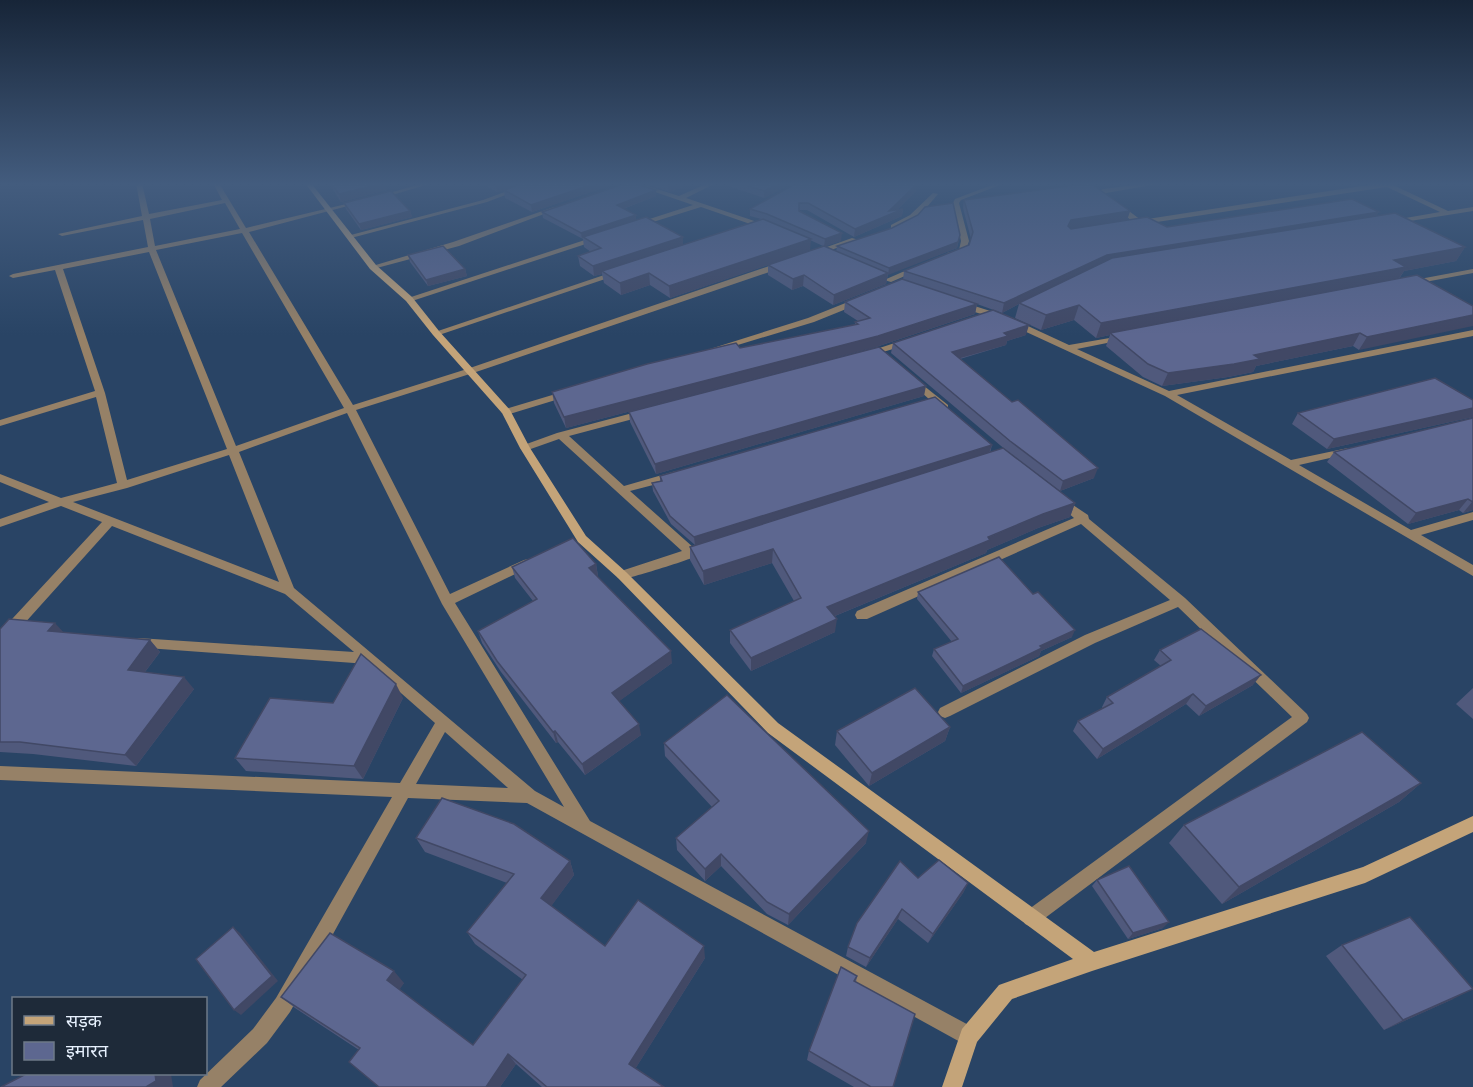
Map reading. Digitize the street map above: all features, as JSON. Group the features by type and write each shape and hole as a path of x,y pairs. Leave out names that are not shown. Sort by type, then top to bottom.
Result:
{"street":[{"path":"149,234 152,249 231,451 289,591"},
{"path":"13,276 229,234"},
{"path":"245,234 350,409 447,601 585,827"},
{"path":"360,234 351,236 373,267 409,299 506,412 577,541 622,575 773,728 1092,962"},
{"path":"373,267 485,234"},
{"path":"940,259 962,251 965,241 963,234"},
{"path":"409,299 609,235"},
{"path":"817,252 857,239 843,236"},
{"path":"0,523 63,501 231,451 797,259"},
{"path":"709,351 811,320 900,284 883,278 930,264"},
{"path":"58,267 100,393 123,485"},
{"path":"436,333 627,270"},
{"path":"1394,286 1473,271"},
{"path":"946,299 1003,318 1168,394 1473,571"},
{"path":"1003,318 1013,313"},
{"path":"969,321 991,314"},
{"path":"1168,394 1473,333"},
{"path":"1066,348 1137,335"},
{"path":"857,357 913,340"},
{"path":"880,351 929,401 951,413"},
{"path":"506,412 574,392"},
{"path":"0,423 100,393"},
{"path":"525,448 561,435 652,411"},
{"path":"561,435 692,553"},
{"path":"1290,464 1359,448"},
{"path":"622,490 689,471"},
{"path":"0,478 289,591 529,796 969,1036"},
{"path":"1031,918 1302,718 1179,601 1084,518 1047,490"},
{"path":"1410,534 1473,516"},
{"path":"862,615 1084,518"},
{"path":"0,641 110,521"},
{"path":"622,575 714,546"},
{"path":"447,601 541,558"},
{"path":"945,712 1090,638 1179,601"},
{"path":"127,643 371,659"},
{"path":"207,1087 260,1036 284,1005 443,722"},
{"path":"0,773 529,796"},
{"path":"952,1087 969,1036 1006,992 1092,962 1365,875 1473,824"}],"building":[{"path":"593,234 677,234 683,237 593,266 578,256 601,248 583,237"},
{"path":"717,234 798,234 811,239 669,286 649,273 620,283 602,271"},
{"path":"813,234 840,234 825,239"},
{"path":"875,234 960,235 958,242 889,268 837,246"},
{"path":"972,234 1242,234 1107,255 1004,303 904,271 969,245"},
{"path":"1265,234 1438,234 1465,247 1394,260 1406,267 1101,323 1079,305 1046,315 1019,303 1112,258"},
{"path":"443,246 465,269 426,280 408,255"},
{"path":"824,246 888,273 834,295 804,275 793,279 768,265"},
{"path":"1417,275 1473,306 1473,315 1367,337 1360,333 1254,355 1260,359 1234,364 1168,373 1148,364 1110,333"},
{"path":"902,279 977,304 878,336 564,417 552,392 647,364 736,343 740,348 858,324 855,322 870,318 845,302"},
{"path":"993,310 1029,325 1004,333 1008,336 952,352 1012,402 1018,400 1098,468 1063,481 1010,441 893,343"},
{"path":"879,347 926,386 655,464 629,412"},
{"path":"1435,378 1473,400 1473,408 1334,439 1298,413"},
{"path":"935,397 992,445 694,537 670,516 652,483 662,481 660,476"},
{"path":"1473,418 1473,502 1468,499 1416,513 1334,452"},
{"path":"1003,448 1075,503 988,537 990,540 827,607 837,619 751,658 730,630 801,598 773,549 703,571 690,547"},
{"path":"573,538 596,564 589,568 671,651 612,693 639,724 582,764 555,731 553,732 497,661 478,631 537,599 512,567"},
{"path":"999,557 1033,594 1038,592 1075,630 963,686 934,649 958,639 918,592"},
{"path":"9,619 55,623 48,631 150,640 128,670 184,677 125,755 20,742 0,742 0,629"},
{"path":"1201,629 1261,675 1206,706 1193,694 1103,749 1078,721 1113,703 1107,697 1171,660 1160,650"},
{"path":"361,654 396,684 354,766 235,758 270,698 333,703"},
{"path":"915,688 950,727 872,773 837,731"},
{"path":"727,695 869,831 789,914 767,902 721,854 705,869 676,838 719,801 664,743"},
{"path":"1362,732 1421,783 1239,887 1184,825"},
{"path":"442,798 514,824 570,861 541,898 605,946 638,900 704,946 629,1064 664,1087 547,1087 508,1054 486,1087 379,1087 349,1062 360,1048 281,997 330,933 394,971 387,980 473,1045 526,975 467,932 514,874 416,838"},
{"path":"939,860 968,883 933,934 902,909 870,958 848,947 857,923 900,861 918,878"},
{"path":"1129,866 1169,922 1133,933 1097,880"},
{"path":"1410,917 1473,989 1403,1020 1342,945"},
{"path":"233,927 272,976 234,1010 196,959"},
{"path":"841,967 857,976 854,981 915,1014 893,1087 871,1087 809,1051"},
{"path":"24,1075 155,1075 156,1081 146,1087 1,1087"}]}
